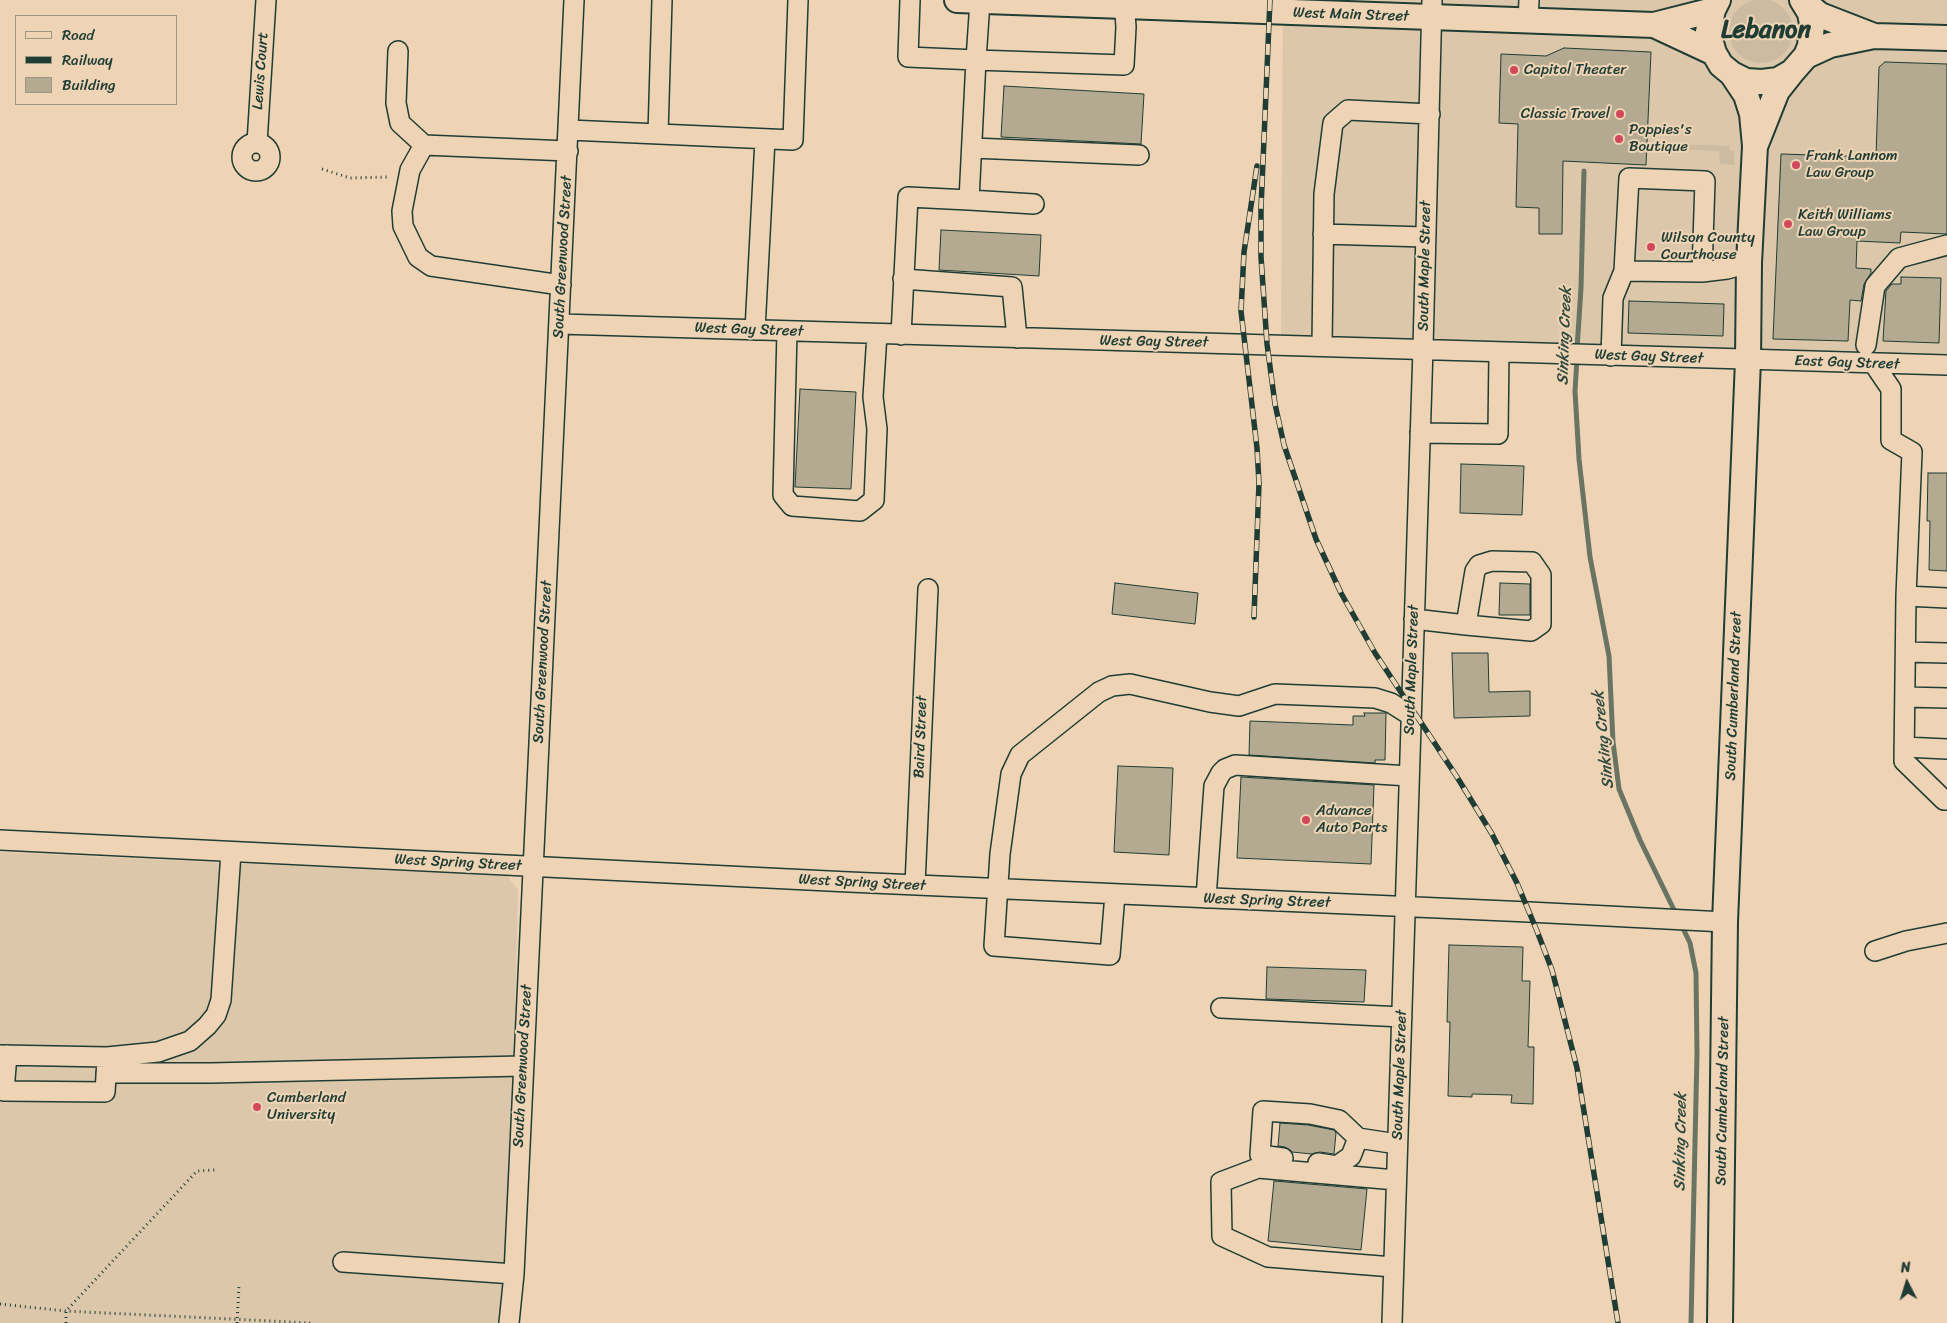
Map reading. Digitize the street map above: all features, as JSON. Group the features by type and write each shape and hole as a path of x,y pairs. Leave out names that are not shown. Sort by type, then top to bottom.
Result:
{"main road":[{"name":"West Main Street","path":"968,1 1528,10 1654,26 1714,53"},
{"path":"1804,2 1820,14 1874,36"},
{"path":"1755,146 1777,91 1799,64 1811,41 1812,24 1804,2"},
{"name":"West Main Street","path":"1654,26 1716,5"},
{"path":"1714,53 1708,32 1716,5"},
{"path":"1732,74 1746,80 1762,82 1778,80 1799,64 1830,45 1874,36 1947,38"},
{"name":"South Cumberland Street","path":"1714,53 1721,65 1732,74 1746,95 1752,114 1755,146 1725,922 1720,1323"}],"street":[{"name":"Lewis Court","path":"257,142 266,0"},
{"name":"South Greenwood Street","path":"509,1323 514,1274 522,1066 560,324 574,0"},
{"path":"658,134 662,0"},
{"path":"569,130 794,140 798,0"},
{"path":"910,0 908,57 1124,65 1124,4"},
{"path":"968,1 976,60 968,200"},
{"name":"South Maple Street","path":"1392,1323 1392,1267 1406,907 1410,715 1430,114 1431,9"},
{"path":"398,52 396,103 400,123 424,146 568,151"},
{"path":"1322,346 1324,194 1333,124 1348,110 1430,114"},
{"path":"755,330 765,139"},
{"path":"424,146 410,170 402,211 403,226 418,257 431,266 561,285"},
{"path":"972,148 1139,155"},
{"path":"1611,356 1613,298 1624,271 1629,178 1705,181 1702,272"},
{"path":"901,335 908,197 1034,204"},
{"path":"1323,234 1425,237"},
{"path":"1866,345 1875,286 1899,258 1947,245"},
{"path":"1624,271 1702,272 1727,269 1749,263"},
{"path":"903,279 1012,287 1017,338"},
{"name":"West Gay Street","path":"560,324 901,335 1423,348 1748,360"},
{"path":"787,331 783,495 792,506 860,511 874,500 877,429 873,397 877,334"},
{"path":"1420,432 1498,434 1499,352"},
{"name":"East Gay Street","path":"1748,360 1947,365"},
{"path":"1874,364 1891,389 1891,440 1912,452 1906,596 1904,762 1944,800 1947,800"},
{"path":"1414,619 1466,626 1531,631 1541,624 1541,576 1532,562 1492,561 1479,565 1475,571 1466,626"},
{"name":"Baird Street","path":"915,885 928,589"},
{"path":"1906,596 1947,598"},
{"path":"1906,652 1947,654"},
{"path":"1115,894 1110,955 994,946 996,889 1011,774 1020,756 1099,692 1112,686 1130,684 1228,706 1239,706 1275,694 1375,698 1390,703 1410,715"},
{"path":"1905,697 1947,698"},
{"path":"1904,747 1947,749"},
{"path":"1206,898 1214,786 1225,769 1235,765 1409,776"},
{"name":"West Spring Street","path":"0,840 996,889 1725,922"},
{"path":"107,1065 158,1052 190,1040 207,1026 216,1015 222,1000 231,852"},
{"path":"1875,951 1947,933"},
{"path":"1221,1008 1402,1017"},
{"path":"107,1065 105,1092 4,1091 3,1055 211,1073 522,1066"},
{"path":"1358,1138 1351,1156 1338,1166 1260,1155 1263,1111 1310,1114 1339,1120 1358,1138 1397,1144"},
{"path":"1392,1267 1268,1257 1222,1236 1221,1182 1258,1168 1396,1180"},
{"path":"343,1262 514,1274"}],"path":[{"path":"322,169 350,178 408,177"},
{"path":"66,1323 66,1311 197,1170 215,1170"},
{"path":"237,1321 239,1285"},
{"path":"0,1304 66,1311 237,1321 311,1323"}],"shaded area":[{"path":"1755,-1 1767,-1 1784,8 1791,19 1793,31 1791,43 1784,54 1767,63 1755,63 1743,58 1734,49 1729,37 1729,25 1734,13 1743,4"},
{"path":"1283,0 1947,0 1947,365 1281,345"},
{"path":"1651,143 1729,146 1730,150 1734,151 1734,165 1720,164 1719,151 1651,148"},
{"name":"Cumberland University","path":"0,852 507,876 518,890 508,1323 0,1323"}],"building":[{"path":"1564,48 1651,52 1646,165 1563,161 1562,234 1539,234 1539,208 1516,207 1518,124 1499,123 1501,54 1546,56"},
{"path":"1885,62 1947,64 1947,234 1901,232 1900,243 1857,241 1856,268 1871,269 1871,273 1864,284 1861,301 1850,300 1848,341 1773,339 1781,154 1876,157 1879,67"},
{"path":"1004,86 1144,94 1141,144 1001,137"},
{"path":"941,230 1041,235 1039,276 939,270"},
{"path":"1901,277 1941,278 1939,343 1883,341 1886,291 1892,284 1901,284"},
{"path":"1629,301 1724,304 1723,336 1628,333"},
{"path":"800,389 856,392 851,489 795,487"},
{"path":"1461,464 1524,466 1522,515 1460,513"},
{"path":"1928,473 1947,473 1947,571 1929,570 1930,521 1927,521"},
{"path":"1115,583 1198,593 1195,624 1112,614"},
{"path":"1500,583 1530,584 1530,615 1499,615"},
{"path":"1452,653 1488,653 1489,692 1530,691 1530,716 1454,718"},
{"path":"1364,713 1386,713 1385,760 1375,760 1375,763 1249,755 1250,721 1353,725 1353,716 1365,716"},
{"path":"1118,766 1173,768 1169,855 1114,852"},
{"name":"Advance Auto Parts","path":"1241,777 1374,785 1371,864 1237,858"},
{"path":"1449,945 1523,947 1522,981 1530,981 1528,1047 1534,1047 1533,1104 1511,1103 1512,1095 1472,1094 1472,1097 1448,1096 1450,1022 1447,1022"},
{"path":"1267,967 1366,970 1364,1002 1266,999"},
{"path":"1280,1123 1308,1125 1334,1130 1336,1133 1334,1154 1292,1152 1285,1147 1278,1146"},
{"path":"1274,1181 1367,1189 1361,1250 1268,1241"}],"waterway":[{"name":"Sinking Creek","path":"1577,349 1581,288 1584,171"},
{"name":"Sinking Creek","path":"1577,358 1575,391 1579,459 1590,557 1609,656 1613,742 1619,789 1640,840 1677,916"},
{"name":"Sinking Creek","path":"1681,924 1690,943 1696,973 1697,1053 1691,1323"}],"railway":[{"path":"1270,0 1261,208 1261,257 1267,344 1275,404 1284,445 1316,539 1341,593 1375,653 1457,777 1492,834 1517,883 1552,970 1577,1068 1618,1323"},
{"path":"1254,617 1259,483 1257,448 1241,311 1244,252 1257,166"}],"place":[{"name":"Capitol Theater","path":"1514,70"},
{"name":"Classic Travel","path":"1620,114"},
{"name":"Poppies's Boutique","path":"1619,139"},
{"name":"Frank Lannom Law Group","path":"1796,165"},
{"name":"Keith Williams Law Group","path":"1788,224"},
{"name":"Wilson County Courthouse","path":"1651,247"},
{"name":"Advance Auto Parts","path":"1306,820"},
{"name":"Cumberland University","path":"257,1107"}],"district":[{"name":"Lebanon","path":"1766,31"}]}
